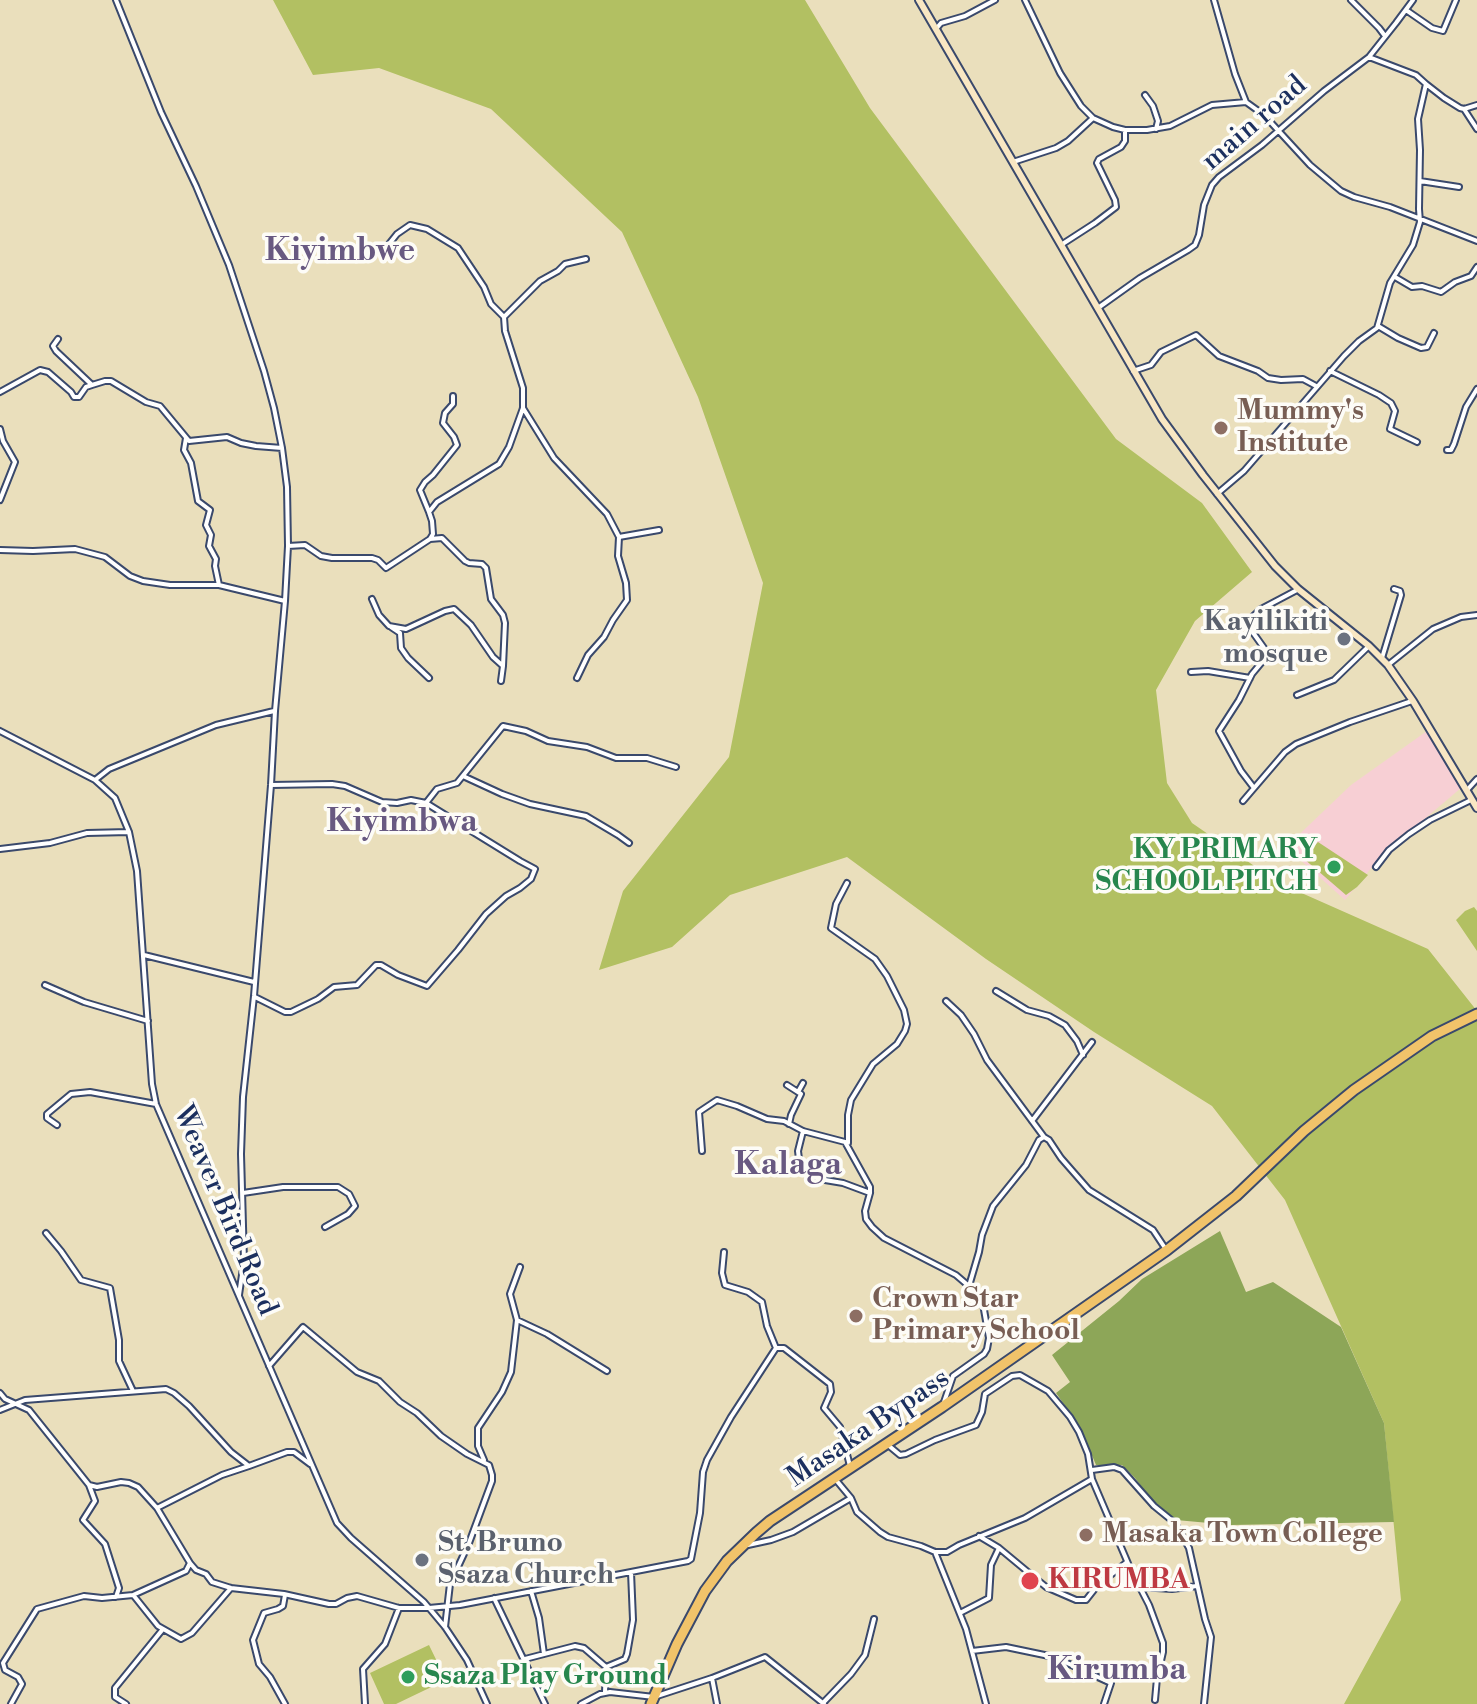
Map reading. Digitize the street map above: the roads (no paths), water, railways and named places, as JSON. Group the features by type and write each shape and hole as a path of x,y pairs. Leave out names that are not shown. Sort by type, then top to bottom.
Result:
{"highway":[{"name":"Masaka Bypass","path":"652,1700 677,1644 716,1574 738,1548 770,1521 942,1407 1167,1250 1236,1196 1304,1131 1354,1090 1432,1036 1477,1014"}],"main road":[{"path":"919,0 1162,419 1268,558 1298,589 1388,665 1477,808"}],"street":[{"path":"116,0 161,112 229,265 274,408 287,487 285,601 254,996 243,1097 244,1261 239,1295"},
{"path":"936,29 941,23 965,16 995,0"},
{"path":"1025,0 1060,73 1081,106 1106,125 1125,130 1156,129 1170,126 1212,105 1246,102"},
{"path":"1214,0 1246,102 1264,115 1327,181 1341,191 1477,241"},
{"path":"1217,7 1224,0"},
{"path":"1351,0 1385,36"},
{"name":"main road","path":"1098,308 1195,245 1204,205 1219,177 1369,57 1413,0"},
{"path":"1406,10 1432,28 1443,31 1456,0"},
{"path":"1369,57 1416,75 1444,98 1464,109 1477,129"},
{"path":"1217,494 1244,471 1330,371 1378,326 1388,289 1411,250 1419,228 1418,119 1426,84"},
{"path":"1145,95 1158,121 1156,129"},
{"path":"1464,109 1477,105"},
{"path":"1013,162 1056,148 1093,118"},
{"path":"1061,245 1116,207 1097,163 1121,147 1125,141 1125,130"},
{"path":"1420,181 1459,187"},
{"path":"389,244 410,225 427,229 458,248 484,287 491,304 504,317 505,331 523,388 523,408 509,447 499,464 437,502 429,512"},
{"path":"504,317 540,281 565,264 586,259"},
{"path":"1395,277 1408,286 1422,286 1441,292 1471,276 1477,267"},
{"path":"1378,326 1424,349 1434,333"},
{"path":"1133,371 1151,365 1161,352 1196,335 1219,356 1268,378 1303,379 1316,387"},
{"path":"58,339 53,346 56,351 92,385"},
{"path":"0,392 40,370 48,372 74,397 79,397 86,387 111,381 146,402 160,406 186,438 192,441 227,437 256,446 282,448"},
{"path":"1330,371 1391,403 1395,411 1390,429 1417,442"},
{"path":"1447,450 1451,450 1454,444 1466,407 1477,389"},
{"path":"288,546 305,545 321,556 332,558 376,558 386,568 430,539 433,534 432,521 420,490 457,445 443,423 445,413 453,404 453,396"},
{"path":"523,408 554,458 607,514 619,537 618,556 626,583 627,600 604,637 588,655 577,678"},
{"path":"0,422 3,441 15,462 0,500"},
{"path":"186,438 184,450 191,463 198,501 210,510 206,525 211,535 209,546 216,559 219,585"},
{"path":"619,537 659,530"},
{"path":"430,539 442,538 465,561 482,564 486,568 491,599 505,623 501,681"},
{"path":"0,550 75,549 105,557 130,576 143,581 170,585 219,585 285,601"},
{"path":"1254,788 1219,731 1262,662 1264,648 1248,621 1261,609 1298,589"},
{"path":"1382,658 1401,595 1394,589"},
{"path":"372,599 379,615 400,633 401,648 408,658 429,678"},
{"path":"389,626 406,629 454,609 471,625 503,666"},
{"path":"1388,665 1433,629 1461,617 1477,615"},
{"path":"1297,695 1334,680 1369,646"},
{"path":"1191,672 1208,671 1250,678"},
{"path":"1243,801 1285,752 1302,741 1413,701"},
{"path":"95,780 109,769 216,725 275,711"},
{"path":"426,803 437,789 452,786 463,776 503,726 526,731 548,741 587,747 616,758 647,758 676,767"},
{"name":"Weaver Bird Road","path":"0,731 95,780 115,798 129,832 137,871 156,1104 337,1523 429,1608 445,1627 467,1660 487,1704"},
{"path":"463,776 530,804 586,816 629,843"},
{"path":"1467,790 1477,779"},
{"path":"254,996 291,1012 334,987 357,985 376,965 427,986 486,914 531,879 535,869 426,803 411,800 382,802 345,786 332,784 271,785"},
{"path":"1376,867 1389,850 1409,834 1430,820 1473,800"},
{"path":"0,849 50,843 87,833 129,832"},
{"path":"847,883 836,904 831,928 875,959 904,1010 907,1024 897,1044 873,1064 851,1100 848,1146"},
{"path":"144,955 255,982"},
{"path":"45,985 84,1002 148,1021"},
{"path":"996,991 1027,1010 1049,1016 1065,1025 1083,1055"},
{"path":"946,1001 961,1015 987,1060 1044,1137 1089,1190 1153,1230 1167,1250"},
{"path":"1032,1121 1092,1042"},
{"path":"798,1092 803,1083"},
{"path":"787,1085 801,1094 789,1124"},
{"path":"57,1125 47,1118 47,1114 71,1094 90,1092 156,1104"},
{"path":"702,1151 699,1112 717,1100 761,1117 784,1121 803,1131 845,1142 870,1187 865,1211 872,1227 884,1238 956,1275 977,1293 983,1304 989,1344 984,1354 953,1376 942,1407"},
{"path":"803,1131 798,1151 800,1167 819,1179 843,1183 870,1193"},
{"path":"969,1286 993,1206 1044,1137"},
{"path":"243,1193 283,1187 338,1187 349,1194 355,1206 348,1214 325,1227"},
{"path":"46,1233 81,1280 110,1288 119,1340 119,1361 133,1391"},
{"path":"724,1252 722,1273 725,1285 748,1292 762,1302 776,1348"},
{"path":"445,1627 450,1584 492,1481 491,1469 478,1446 478,1428 502,1392 511,1372 517,1320 510,1294 520,1267"},
{"path":"517,1320 547,1334 607,1371"},
{"path":"269,1366 305,1328 357,1372 379,1381 441,1436 467,1454 486,1462"},
{"path":"776,1348 784,1348 830,1384 831,1392 824,1408 840,1427 850,1468"},
{"path":"11,1704 22,1684 18,1677 5,1670 4,1660 37,1609 73,1598 133,1595 186,1571 196,1570 206,1574 215,1584 231,1588 336,1604 357,1596 399,1608 429,1608 691,1559 707,1460 776,1348"},
{"path":"886,1444 900,1455 906,1454 976,1425 985,1394 1012,1376 1020,1375 1048,1391 1079,1432 1088,1454 1092,1479 1149,1605 1164,1647 1155,1700"},
{"path":"0,1410 25,1400 166,1389 189,1406 231,1452 249,1466"},
{"path":"0,1393 5,1399 29,1410 89,1485 95,1501 83,1520 104,1541 119,1588 126,1596"},
{"path":"157,1508 222,1475 287,1452 294,1452 312,1465"},
{"path":"1092,1470 1114,1467 1122,1470 1154,1506 1175,1523 1191,1554 1211,1637 1204,1704"},
{"path":"835,1478 851,1498 854,1508"},
{"path":"844,1503 888,1537 935,1552 947,1552 1025,1518 1092,1479"},
{"path":"89,1485 97,1487 121,1482 138,1487 157,1508 196,1570"},
{"path":"738,1548 786,1534 851,1498"},
{"path":"979,1536 999,1548 1046,1587 1076,1600 1086,1600 1097,1586 1127,1562"},
{"path":"960,1613 989,1598 991,1565 999,1548"},
{"path":"935,1552 960,1613 986,1704"},
{"path":"940,1564 947,1552"},
{"path":"186,1571 190,1563"},
{"path":"606,1667 625,1659 627,1654 633,1620 631,1572"},
{"path":"1139,1587 1172,1589 1197,1586"},
{"path":"116,1597 119,1588"},
{"path":"133,1595 163,1629 181,1639 212,1612 231,1588"},
{"path":"531,1591 544,1654"},
{"path":"285,1594 283,1606 264,1613 253,1640 259,1664 285,1704"},
{"path":"494,1598 545,1704"},
{"path":"365,1704 363,1669 385,1644 399,1608"},
{"path":"581,1704 605,1692 652,1700 765,1657 823,1703 865,1655 874,1619"},
{"path":"126,1704 115,1697 115,1688 163,1629"},
{"path":"525,1659 575,1646 584,1648 606,1667 605,1692"},
{"path":"972,1651 1006,1647 1054,1657 1109,1681 1112,1684 1104,1704"},
{"path":"712,1678 717,1704"}],"place":[{"name":"Mummy's Institute","path":"1221,428"},
{"name":"Kayilikiti mosque","path":"1344,639"},
{"name":"KY PRIMARY SCHOOL PITCH","path":"1334,867"},
{"name":"Crown Star Primary School","path":"856,1316"},
{"name":"Masaka Town College","path":"1086,1535"},
{"name":"St. Bruno Ssaza Church","path":"422,1560"},
{"name":"KIRUMBA","path":"1030,1581"},
{"name":"Ssaza Play Ground","path":"408,1677"}],"district":[{"name":"Kiyimbwe","path":"340,252"},
{"name":"Kiyimbwa","path":"402,823"},
{"name":"Kalaga","path":"788,1166"},
{"name":"Kirumba","path":"1117,1671"}]}
